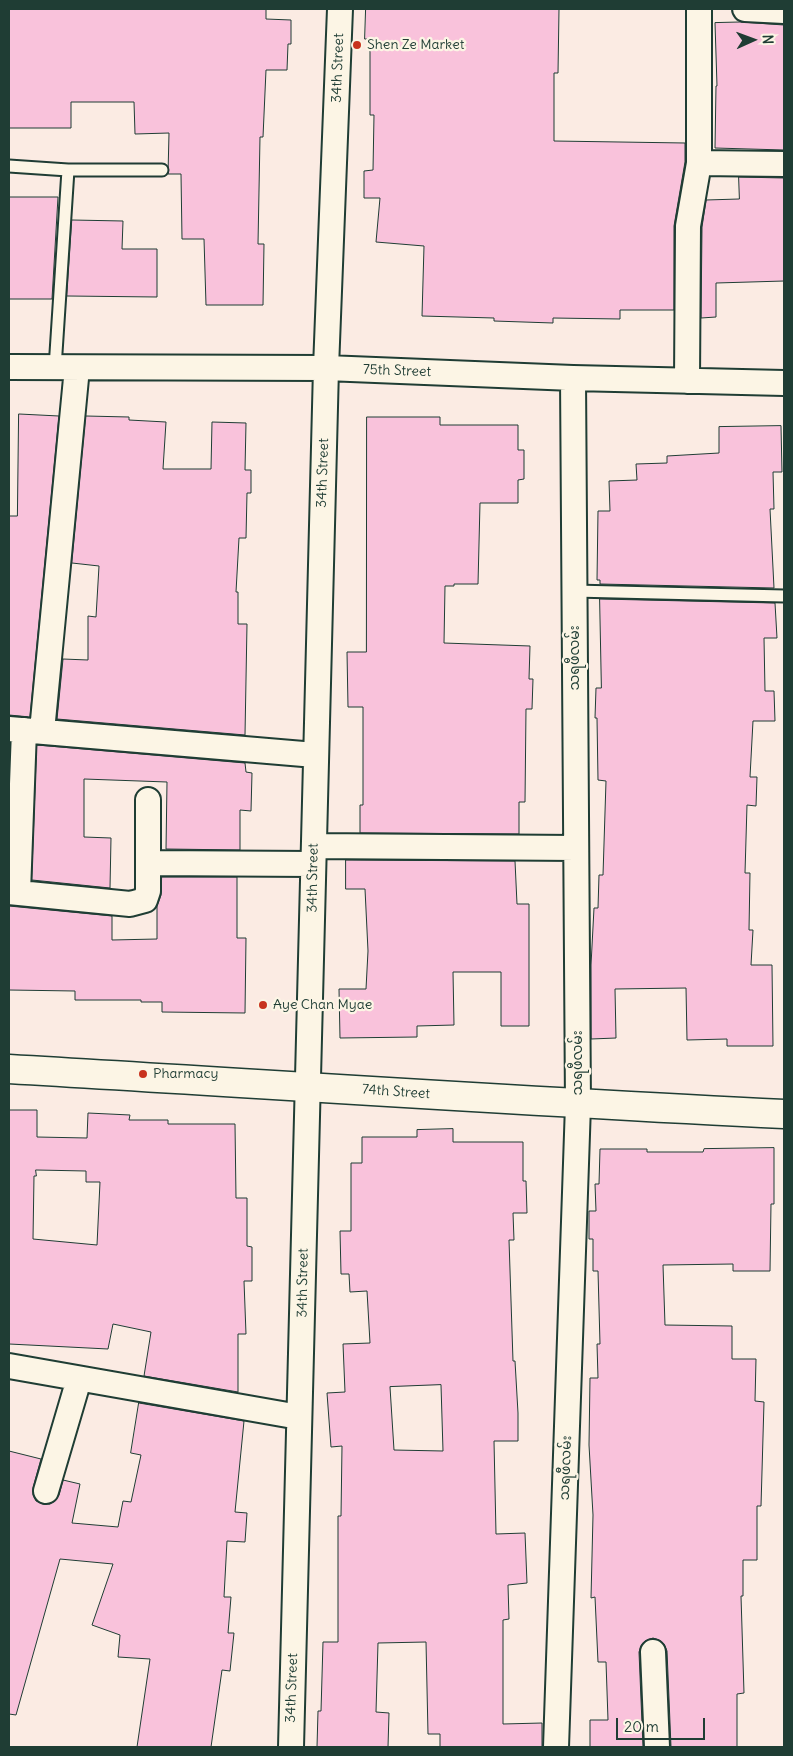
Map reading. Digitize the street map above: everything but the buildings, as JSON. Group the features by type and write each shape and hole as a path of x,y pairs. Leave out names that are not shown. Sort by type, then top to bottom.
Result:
{"street":[{"name":"34th Street","path":"291,1747 315,755 326,368 340,9"},
{"path":"687,381 688,226 699,164 700,9"},
{"path":"745,9 784,10"},
{"path":"699,164 784,164"},
{"name":"75th Street","path":"9,367 326,368 572,378 784,383"},
{"path":"66,368 25,730 13,892 130,904 145,900 148,891 148,800"},
{"name":"သရဖီလမ်း","path":"556,1747 578,1105 572,378"},
{"path":"25,730 315,755"},
{"path":"148,863 313,855 576,848"},
{"name":"74th Street","path":"9,1069 308,1086 578,1105 784,1114"},
{"path":"9,1366 299,1417"},
{"path":"46,1491 78,1379"},
{"path":"653,1652 657,1747"}],"lane":[{"path":"9,166 68,170 162,170"},
{"path":"66,368 68,170"},
{"path":"574,591 784,596"}],"place":[{"name":"Shen Ze Market","path":"357,45"},
{"name":"Aye Chan Myae","path":"263,1005"},
{"name":"Pharmacy","path":"143,1074"}]}
